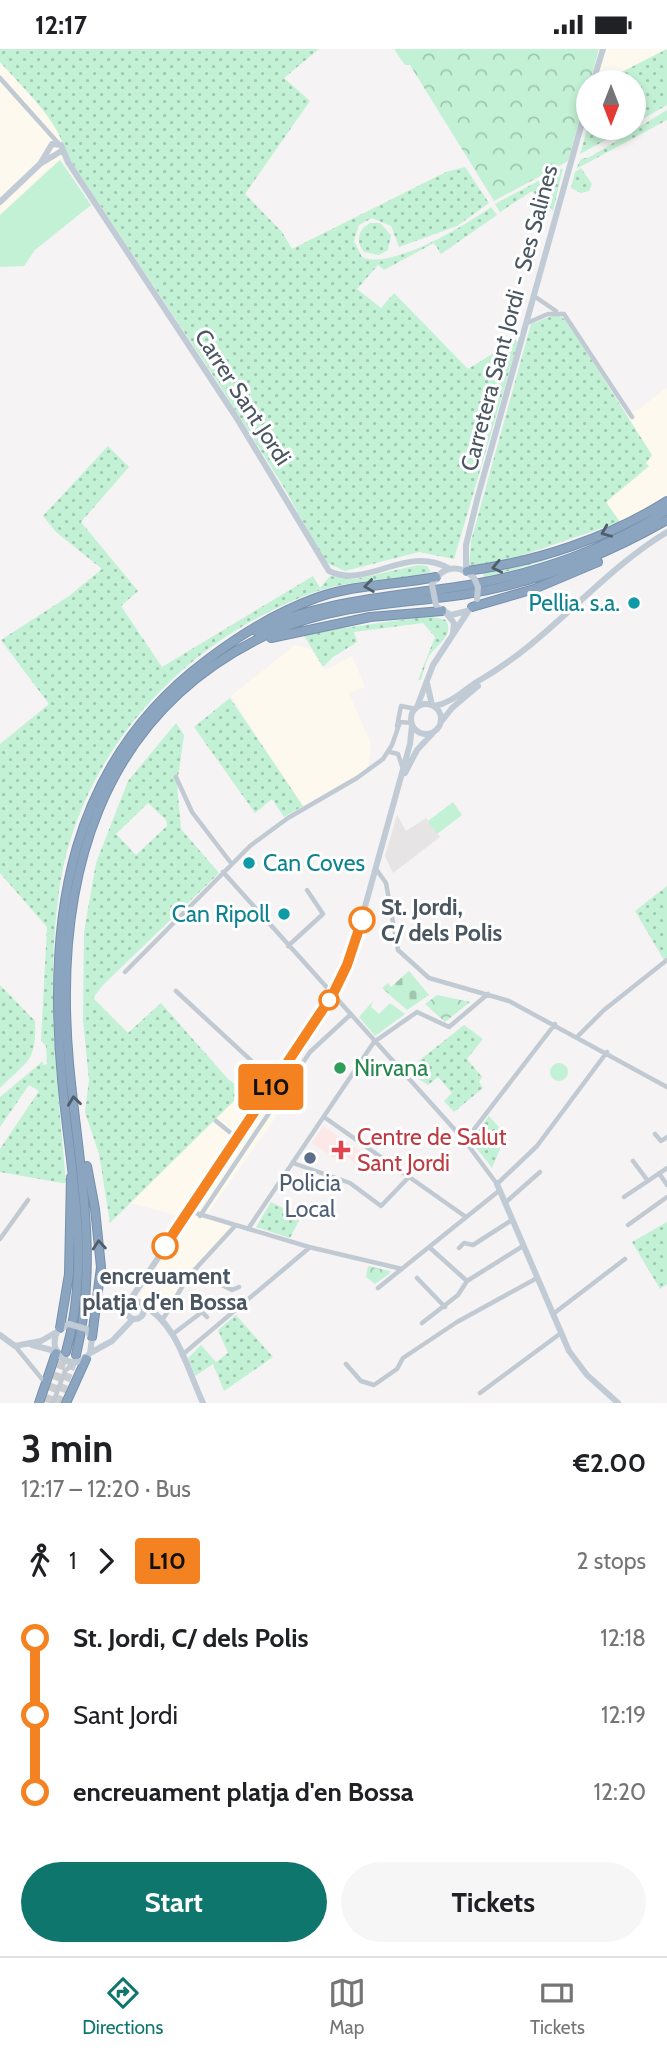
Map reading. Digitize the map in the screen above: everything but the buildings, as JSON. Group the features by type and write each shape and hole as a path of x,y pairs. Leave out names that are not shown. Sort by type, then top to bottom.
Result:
{"highway":[{"path":"469,573 527,559 593,538 667,501"},
{"path":"219,651 277,621 319,607 362,598 468,585 550,565 607,542 667,510"},
{"path":"473,605 548,584 599,561 667,520"},
{"path":"75,1359 84,1318 89,1267 87,1203 68,1042 67,976 74,890 86,842 118,771 152,723 191,684 251,643 303,621 338,611 469,594 526,581 582,562 628,542"},
{"path":"64,1356 75,1317 80,1266 80,1222 62,1078 58,1002 61,918 74,849 96,792 124,744 172,689 246,631 318,598 367,586 435,579"},
{"path":"251,643 370,617 442,610"},
{"path":"79,1141 90,1177 100,1247 100,1289 92,1338"},
{"path":"58,1330 69,1274 72,1157"},
{"path":"39,1403 55,1352"},
{"path":"66,1403 88,1356"}],"main road":[{"path":"597,70 603,49"},
{"name":"Carretera Sant Jordi - Ses Salines","path":"451,568 466,545 577,140"},
{"path":"0,202 40,164 59,151 51,146 40,164"},
{"name":"Carrer Sant Jordi","path":"51,146 51,152 59,151 68,162 258,451 322,564 336,574 352,575 411,560 426,559"},
{"path":"416,708 451,701 481,681 568,614 638,551 667,532"},
{"name":"Carretera Sant Jordi - Ses Salines","path":"466,545 469,573"},
{"path":"122,1329 126,1307 136,1289 333,994 353,950 400,784 416,708 439,653 473,605 478,587 469,573 426,559"},
{"path":"426,559 434,564 442,610 454,623 453,636"},
{"path":"435,579 451,568"},
{"path":"442,610 461,614 473,605"},
{"path":"427,681 433,706 440,713 441,722"},
{"path":"400,784 417,750 452,708 481,681"},
{"path":"412,724 424,734 434,732"},
{"path":"498,1187 569,1351 587,1375 618,1403"},
{"path":"136,1289 142,1316"},
{"path":"140,1303 160,1317 172,1335 203,1403"},
{"path":"126,1307 140,1303"},
{"path":"126,1307 128,1317 133,1319"},
{"path":"0,1335 15,1346 30,1345 75,1359 88,1356 111,1341 133,1319 142,1316 160,1317"},
{"path":"30,1345 69,1324 86,1329 92,1338 88,1356"},
{"path":"55,1352 58,1330"},
{"path":"92,1338 111,1341"}],"street":[{"path":"0,78 48,131 59,151"},
{"path":"48,131 51,146"},
{"path":"534,296 570,320 632,417"},
{"path":"526,323 557,311"},
{"path":"125,972 231,863 267,832 375,765 389,752 397,730 401,706 416,708"},
{"path":"397,730 403,720 412,724"},
{"path":"389,752 400,756 402,772"},
{"path":"177,777 192,812 231,863"},
{"path":"376,868 386,883 396,944 405,958 429,978 509,1001 667,1087"},
{"path":"223,872 465,1141 498,1187"},
{"path":"288,946 323,914 307,890"},
{"path":"578,1037 604,1010 665,962"},
{"path":"176,991 284,1091"},
{"path":"248,1229 374,1042 417,1011 449,1027 488,995"},
{"path":"200,1216 310,1052 350,1015"},
{"path":"465,1141 555,1024"},
{"path":"378,1288 466,1217 498,1187 537,1146 607,1052"},
{"path":"324,1117 466,1217"},
{"path":"216,1121 237,1138"},
{"path":"654,1134 661,1142 667,1137"},
{"path":"633,1161 648,1181"},
{"path":"293,1163 350,1183 381,1206 409,1177"},
{"path":"624,1197 667,1168"},
{"path":"505,1203 540,1172"},
{"path":"659,1173 667,1185"},
{"path":"628,1225 667,1197"},
{"path":"0,1239 28,1200"},
{"path":"189,1211 309,1247 402,1269"},
{"path":"459,1248 464,1243 473,1245 512,1220"},
{"path":"160,1317 193,1271 236,1225"},
{"path":"422,1323 445,1307 467,1282 524,1246"},
{"path":"182,1355 309,1247"},
{"path":"429,1247 467,1282"},
{"path":"553,1314 625,1259"},
{"path":"193,1271 232,1290 239,1287"},
{"path":"346,1364 361,1381 374,1385 397,1369 404,1359 457,1322 537,1277"},
{"path":"417,1278 445,1307"},
{"path":"172,1335 202,1312 207,1317"},
{"path":"480,1393 561,1333"},
{"path":"15,1346 42,1379"},
{"path":"64,1356 65,1371"},
{"path":"53,1403 65,1371 75,1359"}],"shaded area":[{"path":"599,49 667,49 626,70 593,70"},
{"path":"0,62 52,121 63,140 67,155 48,169 0,215"},
{"path":"667,387 667,498 620,522 606,502 649,467 646,463 652,456 625,413 639,409"},
{"path":"295,645 311,649 325,670 352,656 365,687 349,693 369,739 371,751 367,770 303,806 231,696"},
{"path":"397,815 406,831 426,818 440,837 393,873 385,856"},
{"path":"244,1091 276,1117 208,1213 235,1230 192,1274 169,1314 161,1312 138,1297 187,1218 130,1203"},
{"name":"Centre de Salut Sant Jordi","path":"323,1126 372,1159 362,1169 347,1157 342,1163 312,1143"}],"green space":[{"path":"0,49 319,49 284,78 310,101 245,194 282,232 292,249 446,172 465,167 489,203 457,226 399,247 391,226 372,218 359,225 354,241 362,257 375,260 409,252 428,244 491,207 497,215 441,254 434,243 384,270 378,265 357,289 381,308 394,293 468,369 515,340 518,342 454,559 419,552 345,571 325,562 285,489 67,155 56,129 30,94 0,62"},
{"path":"394,49 599,49 593,70 576,70 576,132 568,161 494,201 410,65 405,65"},
{"path":"667,49 667,105 646,117 646,70 626,70"},
{"path":"667,110 667,120 646,131 646,123"},
{"path":"584,140 606,140 580,154"},
{"path":"618,140 630,140 576,169 581,159 590,157"},
{"path":"60,160 91,205 35,250 24,266 0,267 0,215"},
{"path":"563,168 553,211 532,191 500,212 495,204"},
{"path":"581,168 592,184 589,191 581,193 571,188 575,172"},
{"path":"370,223 380,223 391,235 388,250 379,255 364,252 359,244 360,232"},
{"path":"557,314 567,321 652,455 646,463 649,466 606,502 620,522 502,562 469,565 471,541 531,324"},
{"path":"108,446 129,467 81,522 138,591 121,606 162,667 313,576 320,588 330,576 356,579 418,565 427,566 431,571 424,576 331,587 270,611 225,637 184,669 147,705 115,747 89,792 70,840 59,892 53,1001 66,1183 62,1183 0,1172 0,1149 39,1091 29,1085 0,1127 0,1097 43,1061 43,1065 47,1064 46,1046 41,1041 47,927 0,873 0,744 49,704 1,640 69,596 102,569 56,532 43,516"},
{"path":"657,511 573,550 484,577 483,573 509,567"},
{"path":"428,616 446,620 448,631 428,658 421,680 418,680 435,637 423,623 354,632 357,642 333,657 323,667 303,634"},
{"path":"230,698 303,806 284,817 272,799 255,813 194,727"},
{"path":"176,723 184,735 177,784 181,829 219,873 103,985 93,998 128,1033 161,1003 228,1079 244,1091 110,1223 99,1154 85,1112 89,1080 83,1020 84,932 96,863 128,781","holes":["148,803 166,820 167,826 136,855 116,834"]},
{"path":"453,802 462,815 437,834 428,821"},
{"path":"667,886 667,957 664,960 635,911"},
{"path":"409,971 429,995 407,1010 382,988 388,983 391,987"},
{"path":"0,985 35,1021 35,1035 28,1061 0,1088"},
{"path":"437,995 470,1002 445,1022 425,1004"},
{"path":"373,1001 371,1007 379,1014 390,1003 405,1014 375,1036 359,1017"},
{"path":"464,1025 483,1039 467,1059 482,1077 479,1082 483,1088 454,1112 444,1101 452,1093 438,1077 428,1085 406,1071"},
{"path":"559,1063 565,1066 568,1072 565,1078 559,1081 553,1078 550,1072 553,1066"},
{"path":"489,1116 506,1135 492,1168 471,1141"},
{"path":"271,1202 301,1217 290,1238 256,1227"},
{"path":"667,1222 667,1284 660,1289 632,1242"},
{"path":"368,1266 390,1273 375,1284 366,1277"},
{"path":"236,1315 273,1357 224,1391 213,1364 195,1376 188,1358 201,1345 216,1362 228,1353 218,1330"}],"tunnel":[{"path":"48,1403 65,1355"},
{"path":"57,1403 74,1360"}],"bus line":[{"name":"L10","path":"165,1246 333,994 353,950 362,920"}],"place":[{"name":"Pellia. s.a.","path":"634,603"},
{"name":"Can Coves","path":"249,863"},
{"name":"Can Ripoll","path":"284,914"},
{"name":"St. Jordi, C/ dels Polis","path":"362,920"},
{"name":"Nirvana","path":"340,1068"},
{"name":"Centre de Salut Sant Jordi","path":"341,1150"},
{"name":"Policia Local","path":"310,1158"},
{"name":"encreuament platja d'en Bossa","path":"165,1246"}]}
